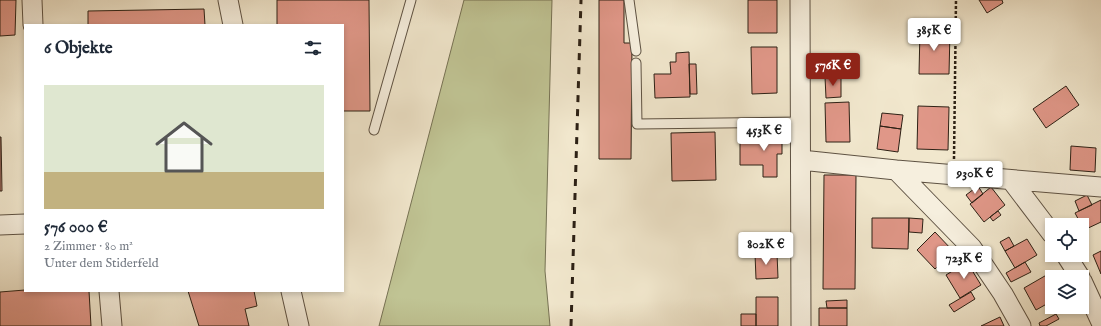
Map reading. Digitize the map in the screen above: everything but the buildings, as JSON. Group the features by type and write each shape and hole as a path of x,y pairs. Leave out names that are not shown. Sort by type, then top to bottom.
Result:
{"street":[{"path":"32,0 33,24"},
{"path":"228,0 233,24"},
{"path":"800,0 802,160 801,326"},
{"path":"802,160 954,176 1101,187"},
{"path":"896,170 972,248 1003,294 1021,326"},
{"path":"1011,180 1045,225"},
{"path":"0,225 24,224"},
{"path":"109,292 112,326"},
{"path":"291,292 299,326"},
{"path":"1089,296 1101,322"}],"lane":[{"path":"374,130 411,0"},
{"path":"630,0 636,51"},
{"path":"636,63 637,124 801,122"}],"path":[{"path":"954,176 956,0"}],"green space":[{"path":"464,0 552,0 545,271 550,326 379,326"}],"railway":[{"path":"571,326 581,0"}]}
